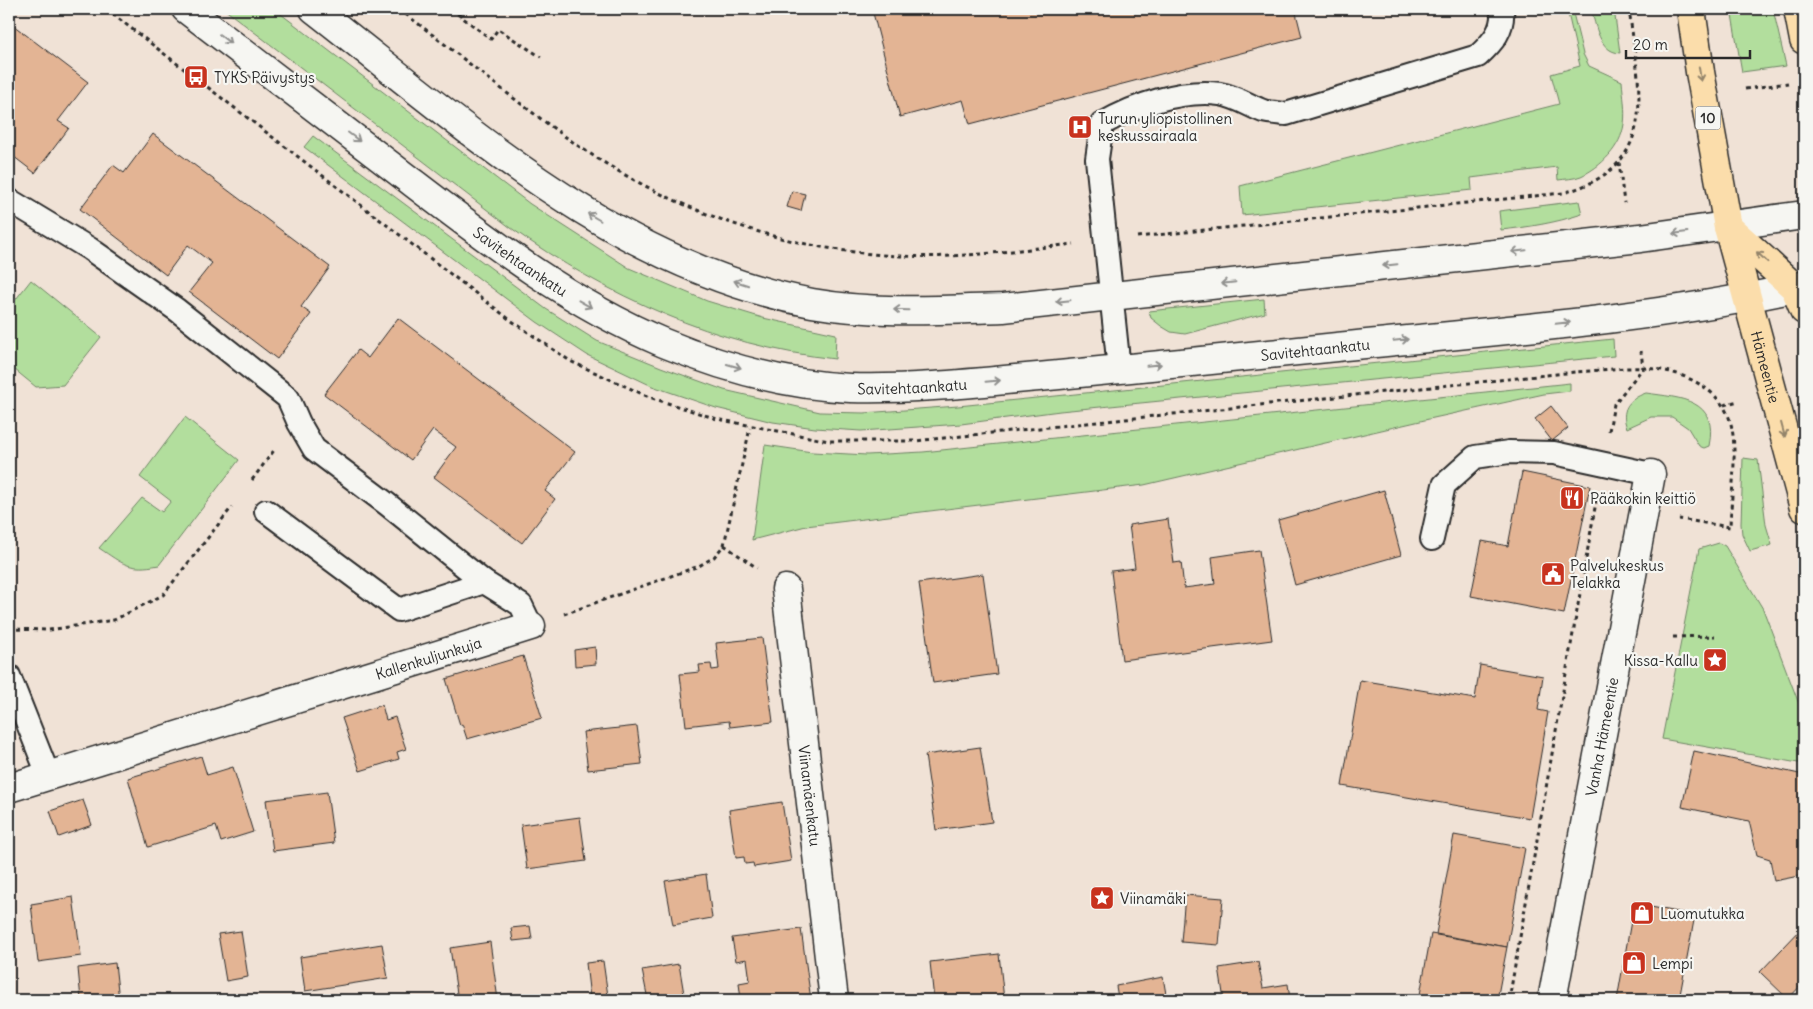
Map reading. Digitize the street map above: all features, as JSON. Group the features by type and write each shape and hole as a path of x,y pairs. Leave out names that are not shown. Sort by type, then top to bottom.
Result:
{"highway":[{"name":"Hämeentie","path":"1692,9 1701,80 1728,227 1804,508"},
{"path":"1798,9 1804,40"},
{"path":"1728,227 1801,295"}],"main road":[{"name":"Savitehtaankatu","path":"186,9 505,253 561,291 618,322 667,344 768,376 803,383 846,388 952,384 1119,369 1595,320 1746,299 1801,295"},
{"path":"314,9 518,168 583,210 684,264 755,288 812,303 865,309 920,311 1003,308 1728,227 1804,215"},
{"name":"Vanha Hämeentie","path":"1552,1000 1651,474"},
{"name":"Viinamäenkatu","path":"786,589 834,1000"},
{"name":"Kallenkuljunkuja","path":"9,788 531,626"}],"lane":[{"path":"1119,369 1097,159 1102,124 1127,110 1187,95 1219,94 1244,100 1264,111 1286,114 1478,56 1498,36 1503,19 1502,9"},
{"path":"9,200 90,249 177,310 288,398 299,423 314,449 388,504 484,582 521,605 531,626"},
{"path":"1432,539 1444,485 1476,457 1509,452 1554,453 1651,474"},
{"path":"266,511 399,610 484,582"},
{"path":"9,676 49,777"}],"path":[{"path":"399,9 571,140 628,176 720,220 808,244 860,253 942,257 1019,250"},
{"path":"451,9 491,39 498,29 541,57"},
{"path":"1132,238 1563,193 1585,187 1619,162 1633,140 1638,125 1640,103 1629,9"},
{"path":"1745,89 1788,83"},
{"path":"1509,1000 1614,404 1643,368 1682,375 1703,386 1724,405 1731,424 1733,452 1730,527 1644,514"},
{"path":"1724,405 1743,399"},
{"path":"248,486 286,434 299,423"},
{"path":"531,626 699,566 714,557 724,545 750,428"},
{"path":"9,629 49,630 114,620 163,595 233,506"},
{"path":"724,545 786,589"},
{"path":"1673,637 1715,636"}],"green space":[{"path":"224,9 277,11 530,204 629,268 707,301 763,318 836,334 835,359 748,343 706,330 624,296 585,275 511,228"},
{"path":"1567,9 1572,9 1583,54 1589,66 1622,81 1625,114 1622,132 1619,141 1609,155 1596,167 1575,178 1558,180 1557,167 1471,178 1472,190 1242,215 1240,186 1559,104 1551,74 1580,66"},
{"path":"1591,9 1614,9 1620,53 1607,48 1603,43"},
{"path":"1731,9 1773,9 1786,66 1742,72"},
{"path":"313,136 546,309 597,341 724,390 820,412 864,413 958,406 1613,339 1614,356 1060,411 961,424 861,431 815,428 773,422 716,408 652,386 587,355 537,322 304,147"},
{"path":"1579,201 1582,214 1522,228 1501,230 1499,211"},
{"path":"31,280 101,337 63,385 36,387 9,365 9,308"},
{"path":"1264,299 1265,313 1185,334 1171,332 1161,326 1151,318 1149,311"},
{"path":"1570,383 1570,391 1544,394 1429,419 1144,485 806,526 752,540 765,445 812,452 867,455 923,452"},
{"path":"1646,393 1684,400 1703,410 1711,430 1709,446 1704,448 1699,446 1688,428 1672,417 1651,417 1627,428 1624,416 1627,406 1634,399"},
{"path":"185,417 239,460 159,565 140,567 127,565 99,548 142,498 162,512 171,501 140,477"},
{"path":"1743,458 1758,460 1766,525 1772,545 1750,551 1742,534 1741,524"},
{"path":"1719,543 1725,546 1763,609 1804,717 1804,764 1662,739 1699,549"}],"building":[{"path":"872,9 1295,9 1302,37 970,124 963,100 900,117"},
{"path":"9,22 88,82 58,121 69,128 35,173 9,153"},
{"path":"153,134 330,267 301,307 311,314 277,359 189,292 212,263 188,245 166,275 80,209 113,165 124,173"},
{"path":"792,191 805,194 801,211 787,207"},
{"path":"398,318 575,452 545,491 555,499 522,543 434,477 456,447 433,430 411,460 324,394 358,350 368,358"},
{"path":"1551,406 1568,428 1552,441 1535,419"},
{"path":"1522,472 1590,486 1564,614 1471,596 1482,541 1508,546"},
{"path":"1384,490 1401,555 1295,585 1278,520"},
{"path":"1168,519 1174,563 1181,562 1184,588 1215,584 1212,557 1259,550 1272,640 1122,660 1111,571 1135,568 1129,525"},
{"path":"983,574 997,674 933,683 919,583"},
{"path":"762,638 773,722 730,727 729,721 686,726 680,674 700,672 699,665 711,664 712,670 719,669 716,643"},
{"path":"595,647 596,664 575,666 574,650"},
{"path":"523,656 542,718 467,739 462,724 460,725 446,679"},
{"path":"1480,665 1543,676 1538,710 1548,712 1530,818 1342,786 1360,680 1475,699"},
{"path":"382,705 386,720 395,717 406,749 397,752 399,759 360,771 342,718"},
{"path":"637,726 642,764 588,770 583,732"},
{"path":"980,747 992,822 936,830 925,755"},
{"path":"1694,751 1804,775 1804,875 1774,881 1770,859 1757,855 1749,821 1682,807"},
{"path":"201,756 207,775 233,767 253,832 221,842 216,826 148,847 128,778"},
{"path":"327,792 334,843 273,851 266,800"},
{"path":"83,800 92,825 59,837 50,811"},
{"path":"782,802 791,861 754,867 753,863 745,864 744,857 736,858 729,810"},
{"path":"580,817 586,861 527,869 521,825"},
{"path":"1454,835 1525,848 1507,947 1436,934"},
{"path":"706,874 712,918 673,925 665,881"},
{"path":"1185,895 1223,898 1219,945 1181,942"},
{"path":"73,897 81,956 38,962 31,904"},
{"path":"1634,904 1695,915 1679,1000 1617,1000"},
{"path":"530,926 532,939 513,941 511,928"},
{"path":"1804,926 1804,982 1788,999 1760,972"},
{"path":"801,929 811,1000 741,1000 739,983 750,981 747,959 736,961 732,938"},
{"path":"241,931 248,977 226,981 218,934"},
{"path":"1431,934 1507,947 1497,1000 1419,1000"},
{"path":"490,942 498,1000 458,1000 450,948"},
{"path":"382,944 388,978 305,991 300,957"},
{"path":"999,954 1004,1000 934,1000 930,962"},
{"path":"603,961 608,996 590,998 586,963"},
{"path":"1258,962 1263,988 1288,984 1290,1000 1224,1000 1219,968"},
{"path":"115,963 119,1000 81,1000 78,968"},
{"path":"679,964 685,1000 648,1000 642,970"},
{"path":"1163,977 1167,1000 1104,1000 1118,998 1116,986"}],"place":[{"name":"TYKS Päivystys","path":"196,77"},
{"name":"Turun yliopistollinen keskussairaala","path":"1080,127"},
{"name":"Pääkokin keittiö","path":"1572,498"},
{"name":"Palvelukeskus Telakka","path":"1553,574"},
{"name":"Kissa-Kallu","path":"1715,660"},
{"name":"Viinamäki","path":"1102,898"},
{"name":"Luomutukka","path":"1642,913"},
{"name":"Lempi","path":"1634,963"}]}
